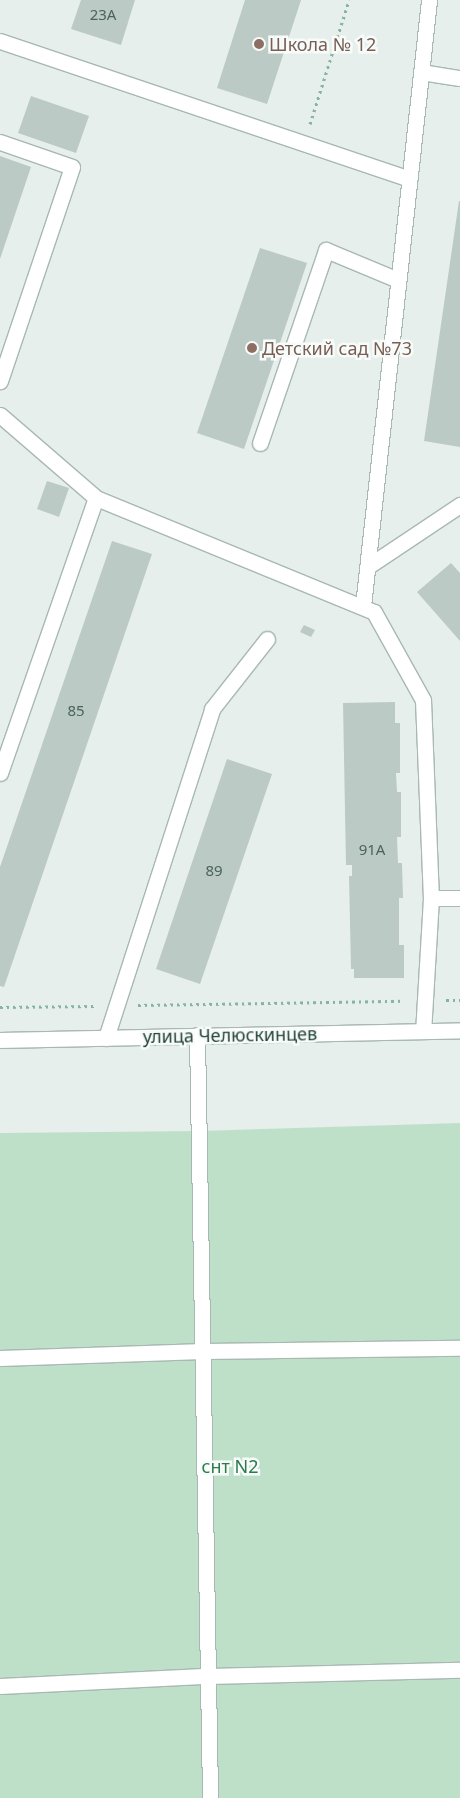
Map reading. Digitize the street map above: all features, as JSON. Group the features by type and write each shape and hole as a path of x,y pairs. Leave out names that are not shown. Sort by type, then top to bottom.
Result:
{"street":[{"path":"362,606 429,0"},
{"path":"0,42 409,179"},
{"path":"421,72 460,78"},
{"path":"0,142 72,167 0,381"},
{"path":"260,443 326,250 398,280"},
{"path":"0,415 96,498 374,612 423,700 431,898 423,1031"},
{"path":"0,773 96,498"},
{"path":"367,567 460,505"},
{"path":"106,1038 212,709 267,639"},
{"path":"431,898 460,898"},
{"name":"улица Челюскинцев","path":"0,1040 460,1030"},
{"path":"197,1035 204,1351 210,1798"},
{"path":"0,1358 204,1351 460,1348"},
{"path":"0,1686 208,1676 460,1670"}],"path":[{"path":"304,144 349,0"},
{"path":"136,1005 411,1000"},
{"path":"440,1000 460,1000"},
{"path":"0,1007 107,1006"}],"green space":[{"name":"снт N2","path":"460,1123 460,1798 0,1798 0,1133 200,1131"}],"building":[{"path":"81,0 135,0 121,45 71,29"},
{"name":"Школа № 12","path":"245,0 301,0 267,104 217,88"},
{"path":"31,96 89,116 76,153 18,133"},
{"path":"0,156 31,167 0,259"},
{"path":"460,201 460,447 424,441"},
{"name":"Детский сад №73","path":"260,248 307,263 244,449 197,433"},
{"path":"47,481 69,488 59,517 37,509"},
{"path":"112,541 152,554 4,987 0,986 0,867"},
{"path":"451,563 460,573 460,641 417,592"},
{"path":"304,625 315,630 311,637 300,632"},
{"path":"395,702 395,723 400,723 400,773 396,773 397,792 401,792 401,837 397,837 398,863 402,863 403,898 399,898 399,945 404,945 404,978 354,978 354,969 351,969 349,876 352,876 352,865 346,865 343,703"},
{"path":"227,759 272,774 200,984 156,969"}],"place":[{"name":"Школа № 12","path":"259,44"},
{"name":"Детский сад №73","path":"252,348"}]}
